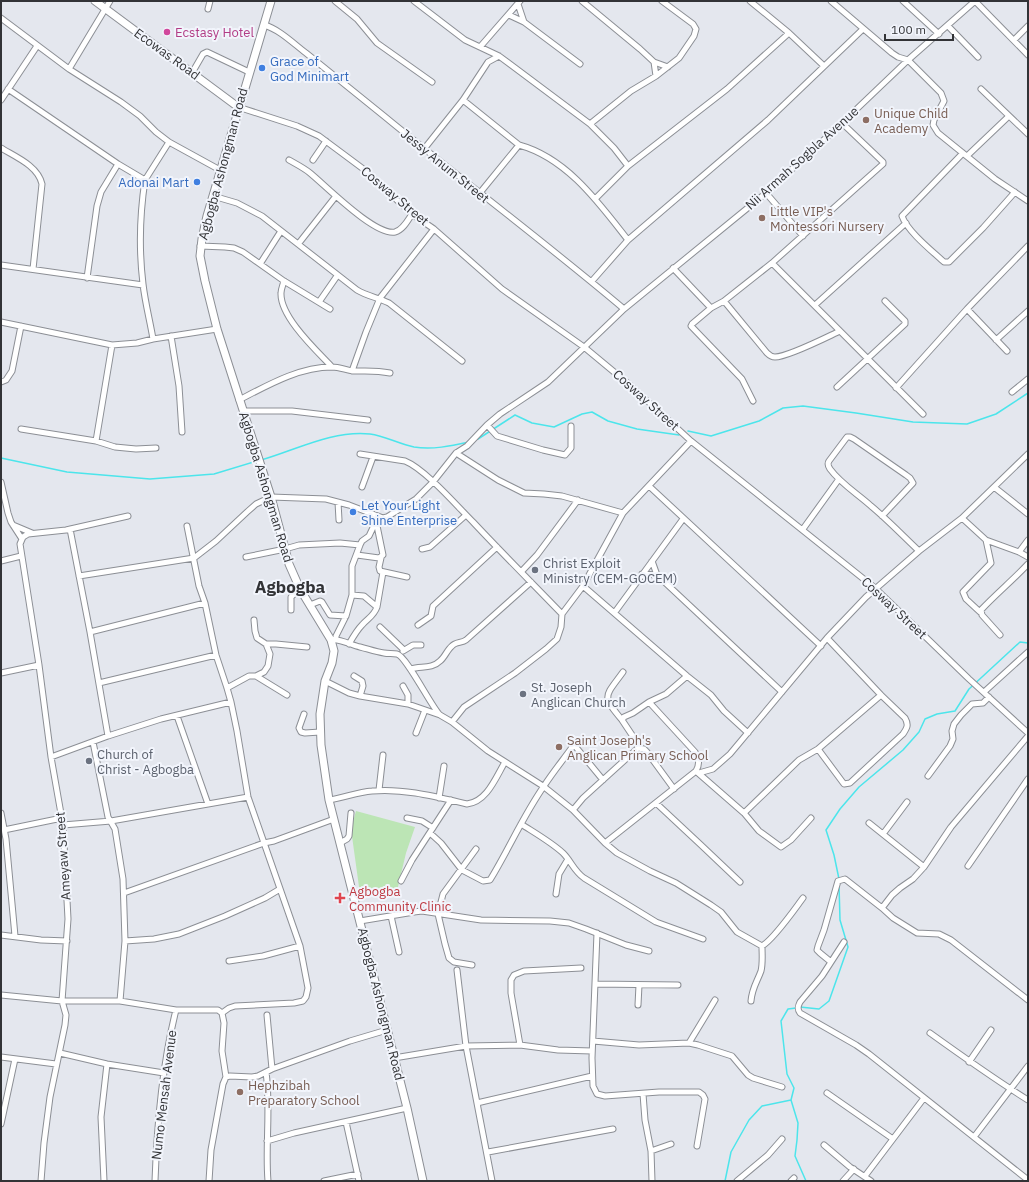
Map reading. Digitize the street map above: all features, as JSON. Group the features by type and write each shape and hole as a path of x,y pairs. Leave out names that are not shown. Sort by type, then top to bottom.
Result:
{"street":[{"name":"Ecowas Road","path":"95,1 238,106"},
{"path":"69,69 110,1"},
{"path":"208,9 210,1"},
{"name":"Agbogba Ashongman Road","path":"271,1 238,106 205,221 200,246 200,256 217,329 271,497 289,564 300,589 333,639 334,656 325,681 320,705 320,732 329,800 407,1108 423,1181"},
{"path":"335,1 358,19 377,43 432,82"},
{"path":"414,1 465,40 499,56 590,124 614,148 628,166"},
{"path":"582,1 654,62 668,68"},
{"path":"590,124 631,92 668,68 679,58 694,36 696,29 693,24 662,1"},
{"path":"750,1 789,33 824,66"},
{"path":"831,1 892,53 898,57 908,60 943,97 943,104 934,120 934,128 995,179 1028,201"},
{"path":"903,1 940,34"},
{"path":"975,1 1028,55"},
{"name":"Nii Armah Sogbla Avenue","path":"377,519 387,517 416,499 433,482 456,453 467,446 489,427 500,414 548,382 624,309 766,193 908,60 940,34 975,1"},
{"path":"480,47 519,2"},
{"path":"519,2 524,22"},
{"path":"509,15 524,22 580,64"},
{"path":"1,18 69,69 140,116 156,132 169,142 220,170"},
{"name":"Jessy Anum Street","path":"264,25 298,48 624,309"},
{"path":"948,26 978,57"},
{"path":"1014,40 1028,26"},
{"path":"592,282 628,240 768,120 863,29"},
{"path":"596,198 628,166 727,89 789,33"},
{"path":"1,100 37,46"},
{"path":"487,51 488,62"},
{"path":"192,72 203,54 207,52 249,72"},
{"path":"424,149 463,100 488,62 499,56"},
{"path":"654,62 656,76"},
{"path":"8,89 118,164 145,180"},
{"path":"981,89 1028,134"},
{"path":"463,100 519,145 543,154 564,169 596,198 628,240"},
{"name":"Cosway Street","path":"238,106 298,126 326,141 362,168 412,214 434,229 502,289 584,347 631,386 691,441 875,588 1028,734"},
{"path":"967,156 1009,116"},
{"path":"753,401 742,379 691,326 711,308 724,301 772,263 883,164 883,162 842,123"},
{"path":"313,160 326,141"},
{"path":"153,339 143,286 141,253 142,197 145,180 169,142"},
{"path":"479,194 519,145"},
{"path":"1,148 36,171 40,176 42,184 33,269"},
{"path":"963,153 903,214 902,218 929,249 946,263 983,228 1015,192"},
{"path":"289,160 309,172 362,218 389,232 396,232 402,228 412,214"},
{"path":"87,278 97,206 101,192 118,164"},
{"path":"766,193 803,236"},
{"path":"213,196 237,203 262,216 299,244 337,276 364,294 380,298 389,303 462,360"},
{"path":"299,244 336,196"},
{"path":"815,305 906,223"},
{"path":"352,371 380,298 434,229"},
{"path":"260,264 281,231"},
{"path":"200,246 234,248 243,252 284,281 330,309"},
{"path":"896,388 967,309 1028,246"},
{"path":"772,263 923,414"},
{"path":"1,265 143,286"},
{"path":"673,268 711,308"},
{"path":"318,302 337,276"},
{"path":"284,281 281,293 282,301 287,314 310,345 332,367"},
{"path":"724,301 771,356 776,357 789,353 840,330"},
{"path":"837,387 906,322 885,301"},
{"path":"967,309 1007,351"},
{"path":"996,340 1028,311"},
{"path":"1,322 112,345 137,343 217,329"},
{"path":"1,382 6,380 12,371 21,326"},
{"path":"171,336 179,386 182,432"},
{"path":"96,441 112,345"},
{"path":"239,400 290,375 308,370 332,367 352,371 371,370 390,373"},
{"path":"1012,392 1028,379"},
{"path":"243,411 292,411 368,420"},
{"path":"489,427 497,436 565,455 571,448 571,426"},
{"path":"21,429 96,441 116,447 136,449 156,448"},
{"path":"882,516 913,483 910,478 850,437 845,439 829,461 828,468 918,550"},
{"path":"452,722 464,707 515,673 557,639 561,627 562,614 583,586 623,513 691,441"},
{"path":"456,453 498,480 524,493 562,496 623,513"},
{"path":"360,454 405,461 411,464 433,482 562,614"},
{"path":"605,843 674,788 697,772 713,769 730,754 827,638 875,588 918,550 962,518 1028,454"},
{"path":"362,486 374,457"},
{"path":"802,529 839,479"},
{"path":"1,482 3,500 13,525 22,539 30,534 70,529 128,516"},
{"path":"649,486 821,646"},
{"path":"994,487 1028,514"},
{"path":"79,576 194,558 216,542 256,504 271,497 326,499 349,505 377,519"},
{"path":"522,572 537,555 578,500"},
{"path":"338,502 339,520"},
{"path":"422,549 430,547 466,515"},
{"path":"962,518 986,540 1019,552 1028,557"},
{"path":"377,519 369,536 362,541 352,566 352,595 346,616 333,639 384,653 399,655 440,715"},
{"path":"377,519 383,555 379,569 383,572 407,578"},
{"path":"615,612 683,519"},
{"path":"13,525 30,534"},
{"path":"187,526 199,586 205,603 216,655 227,688 237,731 248,797 300,946 308,988 306,997 303,1001 294,1003 236,1006 228,1008 222,1013"},
{"path":"70,529 108,736"},
{"name":"Ameyaw Street","path":"22,539 20,544 21,556 39,665 51,757 63,825 68,919 62,1001 66,1015 49,1105 44,1143 42,1181"},
{"path":"986,540 991,562 963,592 966,599 980,612 1000,635"},
{"path":"1019,552 1028,540"},
{"path":"246,556 299,545 340,543 360,545"},
{"path":"418,626 431,616 433,606 497,548"},
{"path":"357,555 381,558"},
{"path":"1,560 21,556"},
{"path":"652,561 657,574 782,692"},
{"path":"980,612 1028,564"},
{"path":"350,644 353,637 363,624 375,613 383,572"},
{"path":"642,574 657,574"},
{"path":"410,669 420,667 428,668 441,661 452,646 466,640 531,582"},
{"path":"583,586 711,695 724,711 748,733"},
{"path":"290,610 291,597 300,589"},
{"path":"352,595 364,596 377,607"},
{"path":"310,605 320,601 330,614 346,616"},
{"path":"90,632 205,603"},
{"path":"254,620 257,638 266,644 306,647"},
{"path":"380,627 404,650"},
{"path":"818,749 844,784 850,783 903,734 908,722 827,638"},
{"path":"227,688 249,676 256,676 264,672 268,666 270,654 266,644"},
{"path":"399,655 413,645 421,645"},
{"path":"984,692 1028,652"},
{"path":"99,683 216,655"},
{"path":"1,673 39,665"},
{"path":"623,672 608,693 608,699 611,708 622,720 636,741 638,748"},
{"path":"256,676 287,695"},
{"path":"354,676 362,681 363,686 360,696"},
{"path":"622,720 624,717 633,713 649,702 666,694 687,676"},
{"path":"325,681 349,693 408,704 440,715 452,722 488,751 543,786 573,810 605,843 632,862 676,883 711,905 721,912 737,932 762,946"},
{"path":"403,686 408,695 408,704"},
{"path":"744,813 799,760 818,749 881,695"},
{"path":"928,776 950,746 953,739 952,731 954,724 972,704 983,703 989,697"},
{"path":"51,757 108,736 161,719 230,702"},
{"path":"649,702 695,752 699,763 697,772"},
{"path":"416,733 426,710"},
{"path":"304,714 299,728 301,732 320,732"},
{"path":"177,716 208,804"},
{"path":"882,908 892,895 913,879 924,867 951,827 1028,734"},
{"path":"93,742 108,817 115,829 118,842 124,893 125,940 120,1001"},
{"path":"430,833 441,843 462,870 483,881 490,880 543,786 574,746 603,780"},
{"path":"573,810 583,798 638,748"},
{"path":"638,748 644,749 647,752 674,788"},
{"path":"379,790 382,755"},
{"path":"329,800 379,790 403,791 467,804 474,803 479,801 485,794 505,762"},
{"path":"439,798 444,766"},
{"path":"710,782 713,769"},
{"path":"697,772 744,813 759,831 781,846 791,840 811,818"},
{"path":"968,866 1028,779"},
{"path":"63,825 111,821 248,797"},
{"path":"401,881 412,860 451,800"},
{"path":"883,834 908,802"},
{"path":"656,803 740,882"},
{"path":"1,813 15,936"},
{"path":"340,843 347,839 351,813"},
{"path":"4,830 62,818"},
{"path":"407,818 422,822 433,828"},
{"path":"124,893 334,819"},
{"path":"869,823 924,867"},
{"path":"521,824 560,850 579,874 642,914 656,922 703,939"},
{"path":"472,965 454,962 449,958 444,944 438,914 443,894 476,849"},
{"path":"556,894 559,874 568,859"},
{"path":"831,962 820,953 818,946 838,881 844,879 893,918 917,933 939,934 951,940 1028,1000"},
{"path":"125,940 154,939 179,934 198,928 264,898 280,889"},
{"path":"762,946 790,916 803,898"},
{"path":"360,921 422,912 481,920 550,921 569,923 626,945 649,952"},
{"path":"391,916 399,952"},
{"path":"598,933 592,1051 593,1086 597,1094 605,1096 667,1092 699,1092 705,1099 697,1146"},
{"path":"1,935 41,940 67,941"},
{"path":"844,942 822,976 800,1002 798,1011 856,1045 1028,1180"},
{"path":"229,961 263,956 300,946"},
{"path":"751,1001 752,992 762,964 762,946"},
{"path":"520,1045 511,993 511,980 514,975 524,971 581,968"},
{"path":"457,970 466,1046 488,1152 492,1181"},
{"path":"595,984 678,985"},
{"path":"638,1005 639,985"},
{"path":"1,995 29,999 62,1001 120,1001 176,1010 218,1010 222,1013 224,1023 222,1051 226,1077 223,1084 211,1150 209,1181"},
{"path":"689,1043 715,1000"},
{"name":"Numo Mensah Avenue","path":"155,1181 156,1141 164,1073 176,1010"},
{"path":"267,1016 272,1069"},
{"path":"226,1077 258,1076 272,1069 350,1041 387,1030"},
{"path":"970,1062 992,1030"},
{"path":"930,1032 970,1062 1028,1100"},
{"path":"593,1041 640,1045 689,1043 732,1056 753,1078 782,1087"},
{"path":"394,1058 466,1046 520,1045 558,1050 592,1051"},
{"path":"60,1053 107,1064 164,1073"},
{"path":"1,1057 56,1064"},
{"path":"1,1124 15,1059"},
{"path":"104,1181 101,1117 107,1064"},
{"path":"974,1137 1028,1066"},
{"path":"266,1072 269,1101 267,1140 268,1181"},
{"path":"477,1103 592,1076"},
{"path":"827,1093 893,1139"},
{"path":"643,1094 645,1120 651,1150 652,1181"},
{"path":"865,1176 924,1098"},
{"path":"267,1140 407,1108"},
{"path":"346,1122 359,1181"},
{"path":"488,1152 613,1129"},
{"path":"737,1181 768,1155 782,1139"},
{"path":"651,1150 672,1144"},
{"path":"824,1145 871,1181"},
{"path":"842,1181 854,1169"},
{"path":"324,1181 358,1174"}],"green space":[{"path":"356,811 415,827 406,853 397,891 360,894 351,829"}],"waterway":[{"path":"688,431 711,436 759,421 783,408 803,406 913,422 967,424 996,414 1028,393"},
{"path":"478,439 515,415 532,423 554,427 582,414 592,412 608,421 637,429 679,435"},
{"path":"261,460 314,442 342,435 370,434 387,438 408,446 421,448 442,447 469,442"},
{"path":"1,458 67,472 150,479 214,474 257,461"},
{"path":"839,879 834,855 826,830 840,809 859,787 903,750 919,732 925,719 937,714 955,711 969,689 1020,642 1028,643"},
{"path":"800,1007 819,1009 829,1001 848,947 840,920 839,885"},
{"path":"725,1181 731,1152 749,1120 762,1106 791,1100 794,1088 787,1074 781,1021 788,1009 796,1008"},
{"path":"791,1100 798,1123 795,1156 806,1181"}],"place":[{"name":"Ecstasy Hotel","path":"167,32"},
{"name":"Grace of God Minimart","path":"262,68"},
{"name":"Unique Child Academy","path":"866,120"},
{"name":"Adonai Mart","path":"197,182"},
{"name":"Little VIP's Montessori Nursery","path":"762,218"},
{"name":"Let Your Light Shine Enterprise","path":"353,512"},
{"name":"Christ Exploit Ministry (CEM-GOCEM)","path":"535,570"},
{"name":"St. Joseph Anglican Church","path":"523,694"},
{"name":"Saint Joseph's Anglican Primary School","path":"559,747"},
{"name":"Church of Christ - Agbogba","path":"89,761"},
{"name":"Agbogba Community Clinic","path":"340,898"},
{"name":"Hephzibah Preparatory School","path":"240,1092"}],"district":[{"name":"Agbogba","path":"290,587"}]}
